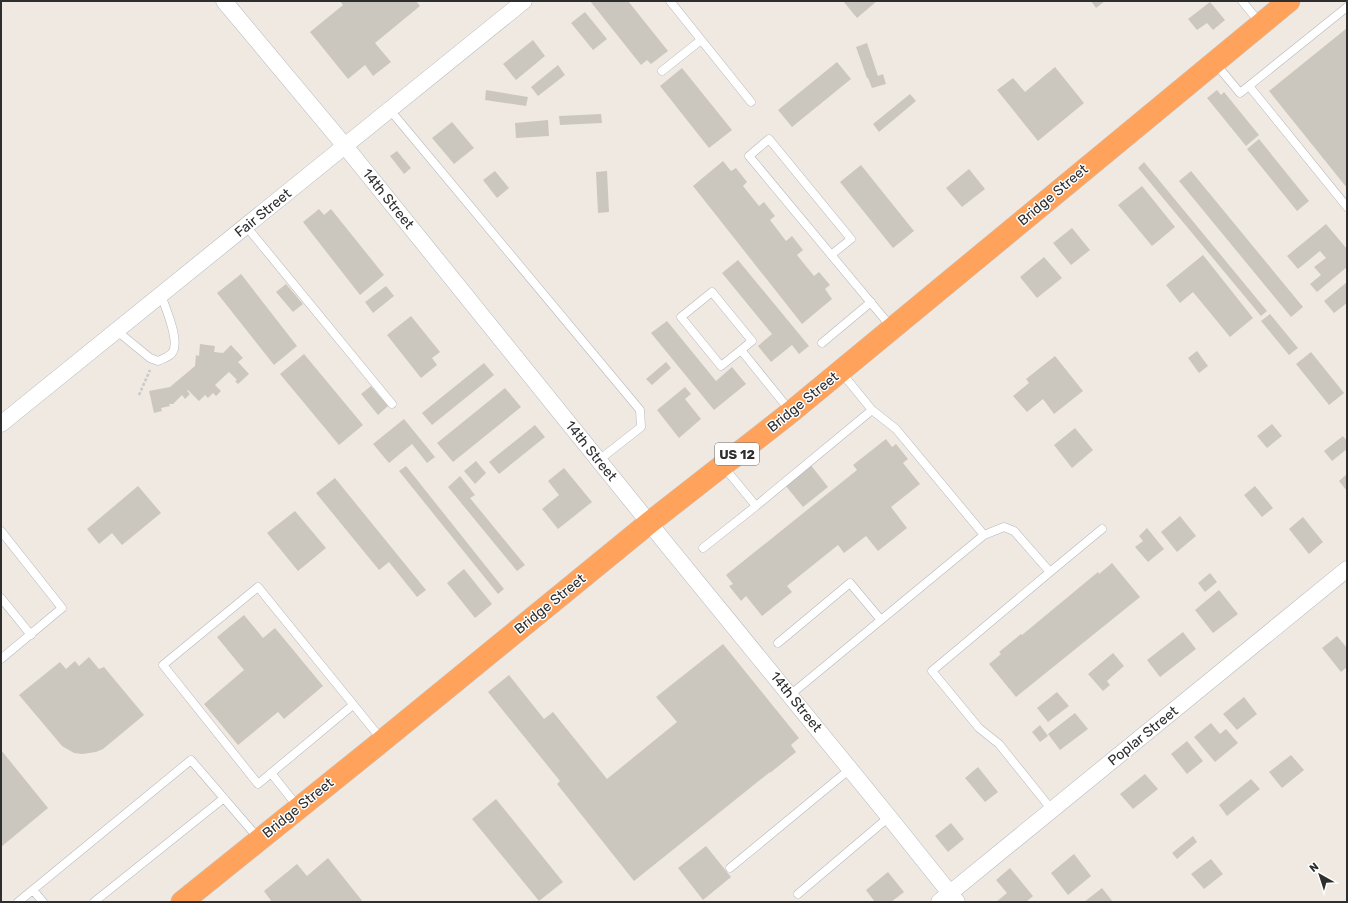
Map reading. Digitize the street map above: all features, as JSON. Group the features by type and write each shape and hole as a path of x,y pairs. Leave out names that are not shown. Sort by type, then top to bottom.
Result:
{"highway":[{"name":"Bridge Street","path":"182,902 649,523 791,412 1289,1"}],"street":[{"name":"14th Street","path":"224,1 345,146 649,523 890,817 949,899"},
{"name":"Fair Street","path":"1,424 524,1"},
{"name":"Poplar Street","path":"949,899 1052,810 1347,569"}],"lane":[{"path":"670,1 751,102"},
{"path":"1242,1 1260,24"},
{"path":"1214,62 1240,93 1347,7"},
{"path":"662,71 701,40"},
{"path":"1249,86 1347,207"},
{"path":"390,110 640,410 641,428 599,460"},
{"path":"832,255 851,239 769,140 749,156 892,328"},
{"path":"246,226 392,404"},
{"path":"712,292 752,341 741,350 721,366 681,317 712,292"},
{"path":"117,331 150,358 158,362 172,353 174,346 174,332 161,295"},
{"path":"822,343 871,302"},
{"path":"741,350 791,412"},
{"path":"841,371 872,410 896,429 984,535"},
{"path":"703,548 872,410"},
{"path":"723,465 756,506"},
{"path":"790,695 984,535 1004,527 1014,531 1050,572"},
{"path":"1052,810 999,744 979,728 932,671 1102,529"},
{"path":"1,531 62,608 1,659"},
{"path":"778,643 850,583 881,620"},
{"path":"353,705 258,784 163,664 258,587 382,741"},
{"path":"1,598 31,634"},
{"path":"18,902 192,760 259,840"},
{"path":"730,868 850,769"},
{"path":"271,773 299,808"},
{"path":"94,902 224,798"},
{"path":"798,894 890,817"},
{"path":"33,890 43,902"}],"path":[{"path":"139,395 155,360"}],"building":[{"path":"340,1 416,1 420,6 375,43 391,62 373,76 365,65 348,79 310,32 343,5"},
{"path":"590,1 628,1 668,51 651,64 647,60 641,65"},
{"path":"843,1 877,1 857,18"},
{"path":"1091,1 1105,1 1096,8"},
{"path":"1210,2 1225,20 1213,30 1207,23 1197,30 1188,19"},
{"path":"585,12 607,39 593,50 571,23"},
{"path":"1347,28 1347,188 1269,91"},
{"path":"533,40 545,56 516,80 503,64"},
{"path":"867,43 878,76 883,74 886,84 872,88 856,47"},
{"path":"837,62 851,79 792,127 778,110"},
{"path":"558,65 565,75 538,96 531,87"},
{"path":"1055,67 1084,103 1038,141 997,90 1013,78 1025,92"},
{"path":"682,68 732,130 709,148 660,86"},
{"path":"486,90 528,97 526,106 485,100"},
{"path":"1217,90 1221,95 1224,92 1259,135 1246,146 1207,98"},
{"path":"910,94 916,101 879,132 873,124"},
{"path":"601,114 602,123 560,125 559,116"},
{"path":"548,120 549,136 516,138 515,123"},
{"path":"452,122 474,148 454,164 432,138"},
{"path":"1259,139 1309,201 1297,211 1247,149"},
{"path":"397,151 411,168 404,174 390,156"},
{"path":"723,161 731,171 736,168 747,182 743,186 759,206 764,202 775,216 770,220 786,241 792,236 803,250 797,255 814,276 819,272 830,285 825,289 832,299 802,324 693,186"},
{"path":"1144,162 1267,311 1261,316 1138,168"},
{"path":"861,165 914,231 893,248 840,182"},
{"path":"969,169 985,189 962,207 946,188"},
{"path":"495,171 509,188 497,198 483,180"},
{"path":"607,171 609,212 598,213 596,172"},
{"path":"1191,171 1303,307 1291,317 1179,181"},
{"path":"1142,186 1175,227 1152,246 1118,205"},
{"path":"319,209 324,215 331,209 384,275 360,295 303,222"},
{"path":"1326,224 1347,249 1347,267 1317,292 1310,284 1321,275 1314,267 1326,258 1320,251 1298,269 1287,256"},
{"path":"1072,228 1090,250 1071,265 1053,243"},
{"path":"1203,255 1253,318 1230,337 1193,292 1180,303 1166,285"},
{"path":"1044,257 1062,278 1037,298 1020,277"},
{"path":"738,260 809,346 799,354 792,345 771,362 758,346 772,334 722,273"},
{"path":"241,274 297,346 274,365 217,293"},
{"path":"1347,282 1347,303 1334,313 1324,301"},
{"path":"286,284 303,304 293,312 276,292"},
{"path":"386,286 394,296 373,313 365,302"},
{"path":"1270,314 1298,348 1289,355 1261,321"},
{"path":"411,316 440,352 432,358 437,365 421,378 387,335"},
{"path":"667,321 716,381 732,367 746,384 714,410 651,333"},
{"path":"200,344 215,346 214,352 223,353 231,345 243,358 238,362 249,374 238,384 235,381 237,380 229,372 215,385 221,391 216,396 213,393 208,398 205,395 199,401 188,390 187,391 190,394 185,399 182,395 173,404 169,404 170,406 161,408 162,411 154,413 149,391 170,387 195,366 196,355 199,356"},
{"path":"1197,351 1208,366 1199,373 1188,358"},
{"path":"1311,352 1344,393 1329,405 1296,364"},
{"path":"304,354 363,425 339,445 280,374"},
{"path":"1055,356 1083,391 1054,414 1043,399 1027,412 1013,396 1029,383 1026,379"},
{"path":"666,362 671,368 652,385 646,379"},
{"path":"484,363 494,375 432,425 422,413"},
{"path":"371,386 388,406 378,415 361,394"},
{"path":"685,387 691,394 685,399 701,419 679,438 657,410"},
{"path":"505,388 521,407 453,462 437,443"},
{"path":"404,419 435,457 427,463 412,444 389,463 373,444"},
{"path":"1272,424 1282,436 1267,448 1257,436"},
{"path":"535,425 545,437 499,474 489,462"},
{"path":"1075,428 1093,450 1072,468 1054,445"},
{"path":"1343,436 1347,441 1347,449 1332,461 1324,451"},
{"path":"886,439 892,447 896,444 908,459 903,463 920,484 891,507 907,528 878,551 866,536 844,553 838,545 787,586 792,592 762,616 746,596 741,601 729,586 733,584 726,575 857,470 853,465"},
{"path":"476,461 486,473 475,484 464,471"},
{"path":"810,464 828,487 803,507 785,485"},
{"path":"406,466 504,589 498,594 399,471"},
{"path":"564,468 592,502 558,529 542,509 559,495 548,481"},
{"path":"1347,474 1347,491 1339,481"},
{"path":"460,476 475,495 470,498 525,565 517,571 448,487"},
{"path":"335,478 426,590 417,597 389,562 379,570 316,493"},
{"path":"138,486 161,513 122,545 112,533 99,544 87,529"},
{"path":"1255,486 1273,508 1262,517 1244,495"},
{"path":"295,511 326,548 298,571 267,533"},
{"path":"1180,516 1196,536 1177,552 1161,532"},
{"path":"1303,517 1323,542 1309,554 1289,529"},
{"path":"1147,528 1164,549 1148,562 1135,547 1143,541 1139,536"},
{"path":"1112,563 1140,597 1016,697 989,664 1001,654 999,652 1021,634 1022,635 1098,572 1099,574"},
{"path":"464,569 492,604 475,618 447,583"},
{"path":"1210,573 1217,582 1205,592 1198,583"},
{"path":"1219,590 1238,614 1213,633 1195,610"},
{"path":"244,615 263,638 275,628 323,686 284,719 278,712 238,745 204,704 244,670 217,637"},
{"path":"1183,632 1196,649 1160,677 1147,660"},
{"path":"1337,636 1347,648 1347,667 1341,672 1322,648"},
{"path":"723,644 799,738 791,745 796,752 634,881 557,784 560,781 488,692 509,675 544,719 553,712 607,779 677,722 656,697"},
{"path":"1113,653 1124,666 1107,681 1110,685 1103,691 1088,674"},
{"path":"89,657 99,669 104,667 144,715 103,749 96,752 82,754 74,753 62,746 19,695 60,662 66,669 75,661 79,666"},
{"path":"1057,692 1069,706 1048,722 1037,708"},
{"path":"1244,697 1257,714 1237,730 1223,714"},
{"path":"1075,713 1088,729 1060,750 1048,734"},
{"path":"1211,723 1220,734 1226,729 1238,743 1215,762 1194,737"},
{"path":"1040,725 1048,736 1040,742 1032,732"},
{"path":"1187,741 1203,761 1187,774 1171,754"},
{"path":"1,750 48,808 1,847"},
{"path":"1291,755 1304,770 1282,788 1269,772"},
{"path":"978,767 998,792 985,802 965,778"},
{"path":"1145,774 1158,789 1133,809 1120,794"},
{"path":"1251,779 1260,789 1227,816 1219,805"},
{"path":"496,799 563,882 539,901 472,819"},
{"path":"951,823 964,839 948,852 935,836"},
{"path":"1193,836 1197,842 1177,859 1172,853"},
{"path":"706,846 731,877 703,900 678,868"},
{"path":"1074,854 1091,876 1068,895 1051,873"},
{"path":"328,858 363,902 272,902 264,891 297,864 307,876"},
{"path":"1211,859 1223,874 1204,889 1191,874"},
{"path":"1010,868 1033,896 1026,902 996,902 1007,893 996,880"},
{"path":"888,872 904,892 891,902 875,902 866,890"},
{"path":"1102,888 1113,902 1084,902"}]}
